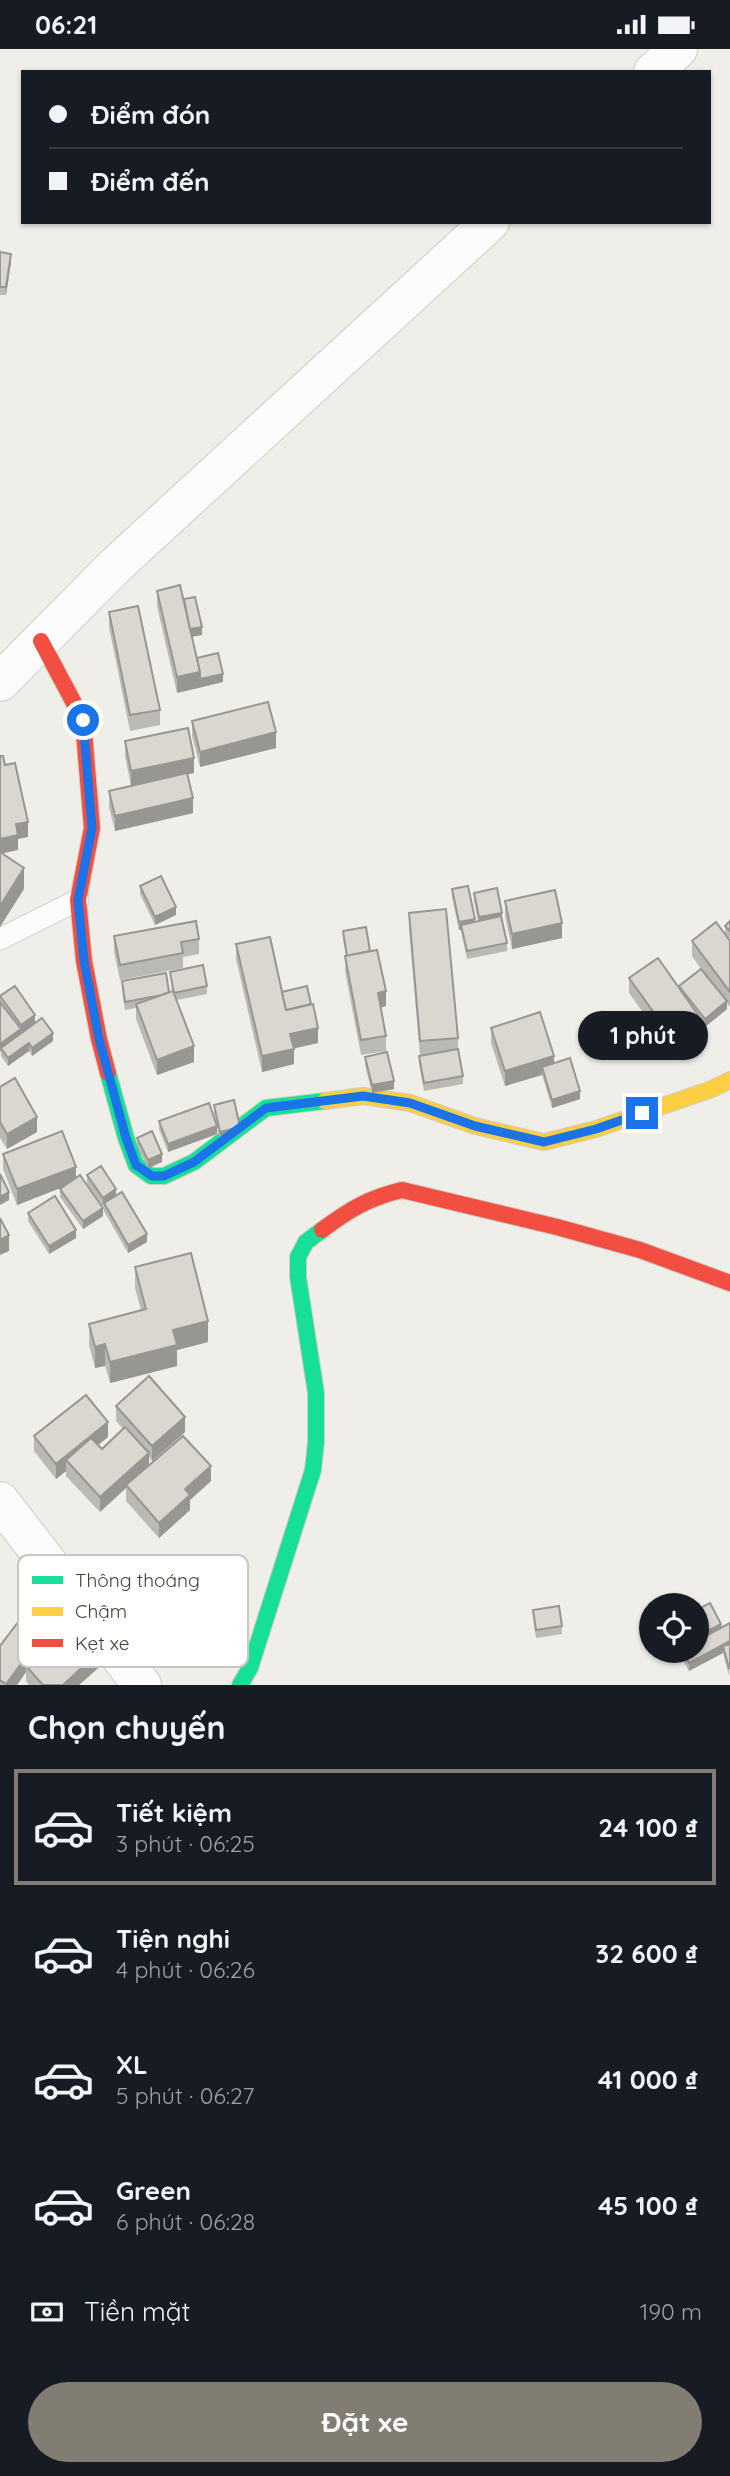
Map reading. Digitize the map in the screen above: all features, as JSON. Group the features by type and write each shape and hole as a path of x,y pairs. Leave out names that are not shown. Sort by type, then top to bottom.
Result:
{"street":[{"path":"655,70 678,49"},
{"path":"0,682 125,557 487,224"},
{"path":"41,641 83,720 92,828 78,900 84,961 99,1039 126,1138 136,1165 152,1176 164,1176 194,1162 266,1108 363,1096 410,1103 475,1126 544,1142 596,1129 712,1089 730,1080"},
{"path":"240,1685 250,1668 313,1471 316,1392 298,1277 298,1257 306,1242 355,1206 380,1195 402,1190 639,1249 730,1283"},
{"path":"0,1501 42,1555"},
{"path":"128,1667 142,1685"}],"lane":[{"path":"0,939 78,900"}],"building":[{"path":"0,252 11,254 6,287 0,287"},
{"path":"180,585 200,672 177,677 157,591"},
{"path":"195,597 202,627 190,629 184,599"},
{"path":"138,606 160,710 130,715 109,612"},
{"path":"218,653 223,674 200,679 197,658"},
{"path":"268,702 276,732 200,752 192,721"},
{"path":"188,728 194,758 131,771 125,741"},
{"path":"0,756 3,756 5,765 15,763 28,822 16,824 18,835 0,839"},
{"path":"187,773 193,798 115,816 109,791"},
{"path":"0,852 24,868 0,906"},
{"path":"161,876 176,907 155,917 140,886"},
{"path":"468,886 475,919 459,922 452,889"},
{"path":"497,888 502,913 479,917 474,893"},
{"path":"555,890 562,923 512,934 505,901"},
{"path":"446,909 458,1038 420,1041 409,913"},
{"path":"501,916 507,943 467,951 461,925"},
{"path":"196,921 199,939 181,942 183,953 120,965 114,936"},
{"path":"716,922 730,941 730,992 692,941"},
{"path":"366,927 370,951 347,956 343,931"},
{"path":"270,937 286,1010 313,1004 318,1028 290,1034 294,1049 262,1056 236,944"},
{"path":"377,950 386,991 378,993 386,1036 361,1040 345,956"},
{"path":"658,958 698,1015 670,1035 629,978"},
{"path":"203,965 207,986 174,993 170,972"},
{"path":"701,969 727,1001 705,1019 679,986"},
{"path":"166,973 169,992 125,1002 122,981"},
{"path":"15,986 35,1015 21,1025 0,996"},
{"path":"307,986 311,1004 286,1010 282,992"},
{"path":"173,991 194,1046 157,1060 136,1004"},
{"path":"0,1002 21,1029 0,1044"},
{"path":"540,1012 554,1056 505,1071 491,1028"},
{"path":"42,1018 53,1033 32,1048 29,1043 8,1058 1,1048"},
{"path":"458,1049 463,1076 424,1083 419,1056"},
{"path":"387,1052 394,1081 372,1085 365,1057"},
{"path":"570,1058 580,1091 552,1100 542,1067"},
{"path":"15,1078 37,1117 7,1134 0,1122 0,1087"},
{"path":"234,1100 240,1127 220,1132 214,1105"},
{"path":"209,1103 217,1126 168,1144 159,1121"},
{"path":"62,1131 76,1167 17,1189 3,1154"},
{"path":"152,1131 162,1154 148,1160 137,1138"},
{"path":"101,1166 116,1189 103,1198 87,1175"},
{"path":"0,1174 9,1192 0,1197"},
{"path":"80,1175 103,1208 83,1221 60,1189"},
{"path":"122,1192 147,1234 128,1245 104,1203"},
{"path":"55,1196 76,1230 49,1246 28,1213"},
{"path":"0,1218 9,1235 0,1240"},
{"path":"191,1253 208,1321 173,1330 177,1345 110,1362 105,1344 95,1347 89,1324 146,1309 135,1267"},
{"path":"149,1376 185,1417 152,1446 116,1406"},
{"path":"86,1395 108,1422 56,1464 34,1436"},
{"path":"125,1427 149,1453 100,1497 66,1460 91,1438 102,1449"},
{"path":"183,1436 211,1466 185,1489 190,1495 159,1523 126,1485"},
{"path":"709,1604 721,1624 709,1630"},
{"path":"559,1606 562,1626 536,1630 533,1610"},
{"path":"18,1622 19,1667 6,1684 0,1680 0,1646"},
{"path":"730,1623 730,1641 709,1652 709,1634"},
{"path":"730,1644 730,1667 729,1668 723,1646"},
{"path":"27,1667 82,1667 63,1685 43,1685"}],"traffic: fast":[{"path":"108,1073 136,1165 151,1176 164,1176 194,1162 266,1108 325,1101"},
{"path":"240,1685 250,1668 313,1470 316,1393 298,1277 298,1257 306,1242 322,1230"}],"traffic: slow":[{"path":"325,1101 363,1096 410,1103 475,1126 544,1142 596,1129 712,1089 730,1080"}],"traffic: jam":[{"path":"41,641 83,720 92,828 78,900 84,961 108,1073"},
{"path":"322,1230 359,1205 402,1190 640,1250 730,1283"}],"route":[{"path":"83,720 92,828 78,900 84,961 99,1039 136,1165 152,1176 164,1176 194,1162 266,1108 363,1096 410,1103 475,1126 544,1142 596,1129 642,1113"}]}
